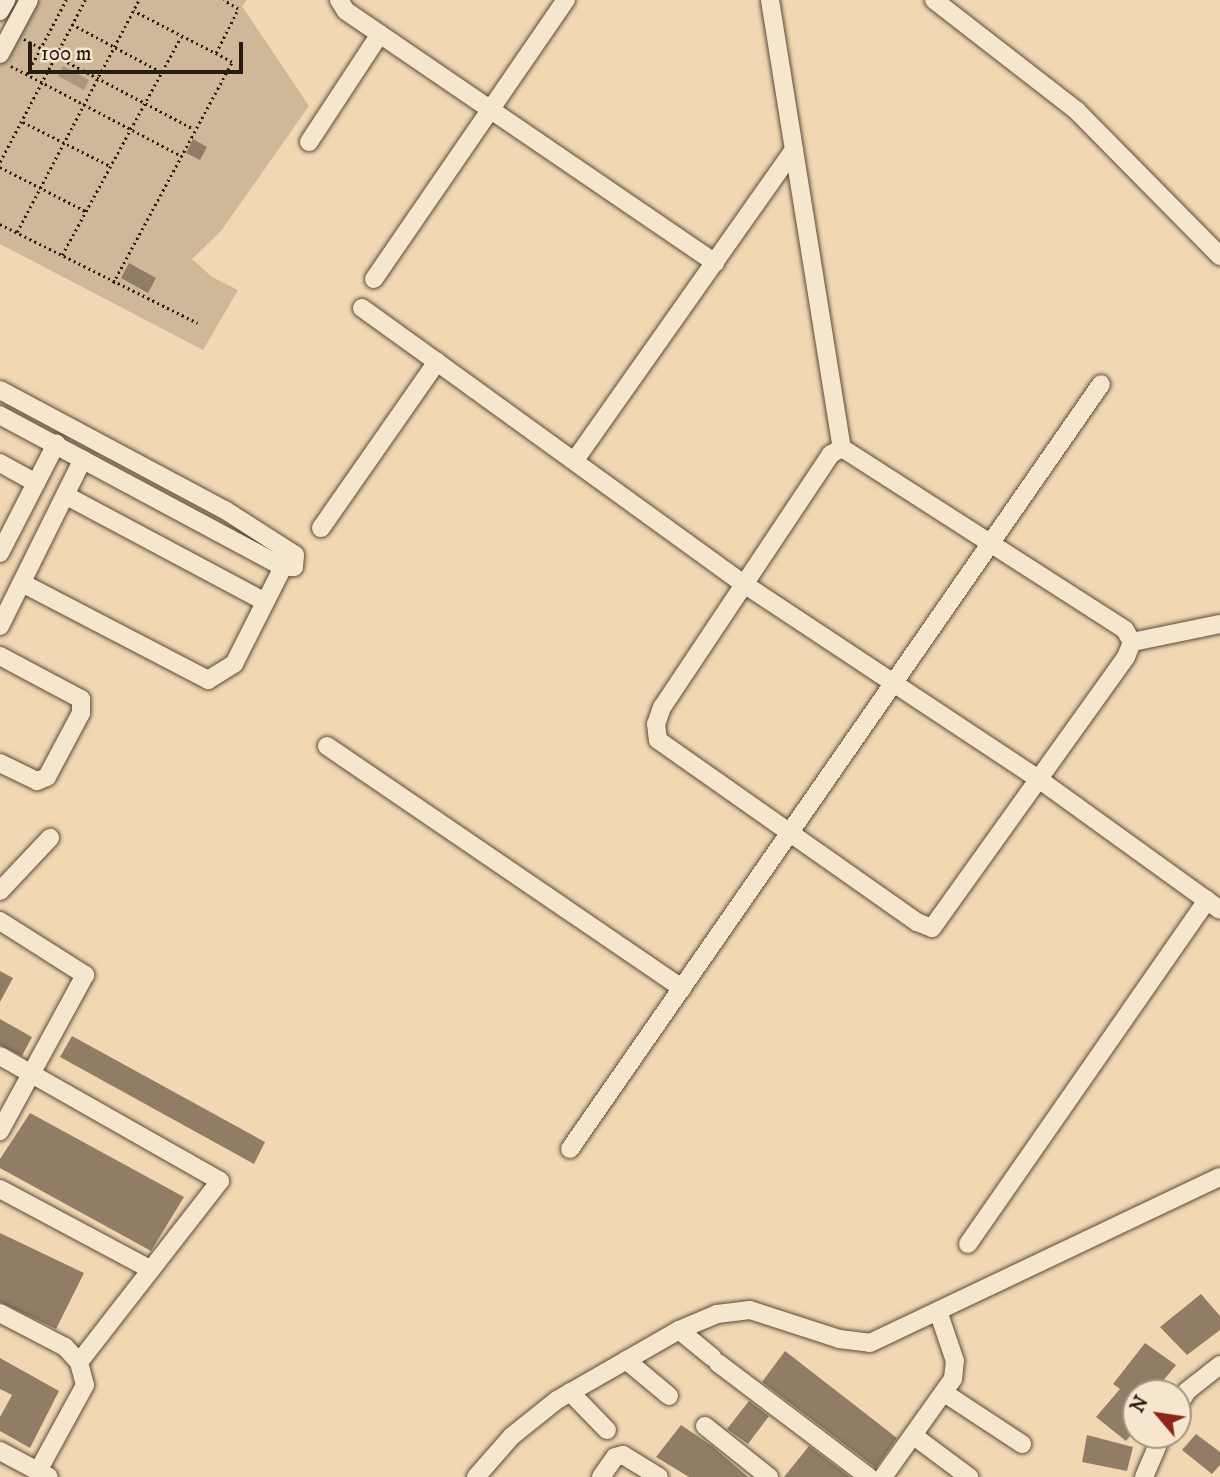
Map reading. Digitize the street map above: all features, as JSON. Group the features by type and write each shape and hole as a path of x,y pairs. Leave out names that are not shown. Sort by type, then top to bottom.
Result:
{"street":[{"path":"0,11 6,0"},
{"path":"4,60 12,32 29,0"},
{"path":"339,0 346,11 715,262"},
{"path":"374,279 566,0"},
{"path":"770,0 842,448 1125,630 1132,642"},
{"path":"934,0 1077,111 1220,256"},
{"path":"309,142 380,34"},
{"path":"575,460 794,149"},
{"path":"362,308 744,584 1040,780 1213,905 968,1244"},
{"path":"321,528 437,362"},
{"path":"570,1149 1101,384"},
{"path":"0,390 284,546 297,560 294,567 283,567 0,415"},
{"path":"0,553 36,483 70,452 83,434"},
{"path":"842,448 831,454 662,707 656,724 659,740 917,922 932,928 1040,780 1132,642 1220,624"},
{"path":"0,626 65,495 70,452"},
{"path":"0,463 36,483"},
{"path":"65,495 265,602"},
{"path":"22,583 208,680 234,664 283,567"},
{"path":"0,656 81,699 81,713 47,777 37,782 0,763"},
{"path":"327,746 682,988"},
{"path":"0,891 50,838"},
{"path":"0,921 85,975 0,1130"},
{"path":"0,1056 220,1181 79,1363"},
{"path":"476,1477 512,1436 570,1392 679,1330 717,1314 750,1310 839,1339 870,1343 939,1314 1220,1177"},
{"path":"0,1189 150,1269"},
{"path":"0,1313 65,1347 79,1363 85,1385 43,1474 0,1451"},
{"path":"883,1477 946,1394 955,1361 939,1314"},
{"path":"679,1330 869,1477"},
{"path":"626,1360 669,1396"},
{"path":"1192,1386 1220,1365"},
{"path":"570,1392 607,1430"},
{"path":"946,1394 1022,1444"},
{"path":"705,1426 769,1477"},
{"path":"914,1436 969,1477"},
{"path":"1144,1477 1156,1449"},
{"path":"601,1477 615,1457 623,1455 659,1477"}],"path":[{"path":"27,74 66,0"},
{"path":"85,0 0,164 39,188 87,212"},
{"path":"17,232 139,0"},
{"path":"216,53 238,9 223,0"},
{"path":"113,283 232,62 133,11"},
{"path":"72,24 161,72"},
{"path":"12,32 194,129"},
{"path":"62,255 181,36"},
{"path":"4,60 182,156"},
{"path":"23,122 112,167"},
{"path":"0,224 113,283 198,323"}],"shaded area":[{"path":"30,0 247,0 242,6 309,106 221,231 192,259 212,277 238,290 203,350 0,244 0,54"},
{"path":"63,66 89,80 84,90 58,76"}],"building":[{"path":"193,139 207,147 200,160 186,153"},
{"path":"129,263 156,278 148,293 121,278"},
{"path":"0,971 13,978 0,1002"},
{"path":"0,1019 32,1037 22,1056 0,1045"},
{"path":"72,1036 265,1142 254,1164 60,1057"},
{"path":"30,1113 184,1197 151,1251 0,1168 0,1159"},
{"path":"0,1233 84,1273 56,1329 0,1302"},
{"path":"1201,1294 1220,1316 1220,1330 1187,1355 1160,1327"},
{"path":"1145,1343 1176,1365 1164,1379 1122,1379 1122,1438 1096,1417 1120,1389 1113,1384"},
{"path":"785,1351 897,1438 876,1468 762,1382"},
{"path":"0,1358 59,1391 30,1448 0,1431 0,1417 12,1395 0,1389"},
{"path":"749,1401 769,1416 748,1444 727,1429"},
{"path":"681,1425 712,1446 748,1477 689,1477 656,1457"},
{"path":"1196,1434 1220,1452 1220,1465 1212,1474 1182,1450 1192,1449 1192,1439"},
{"path":"1087,1435 1122,1444 1122,1449 1132,1449 1127,1471 1082,1462"},
{"path":"809,1446 850,1477 784,1477"}]}
